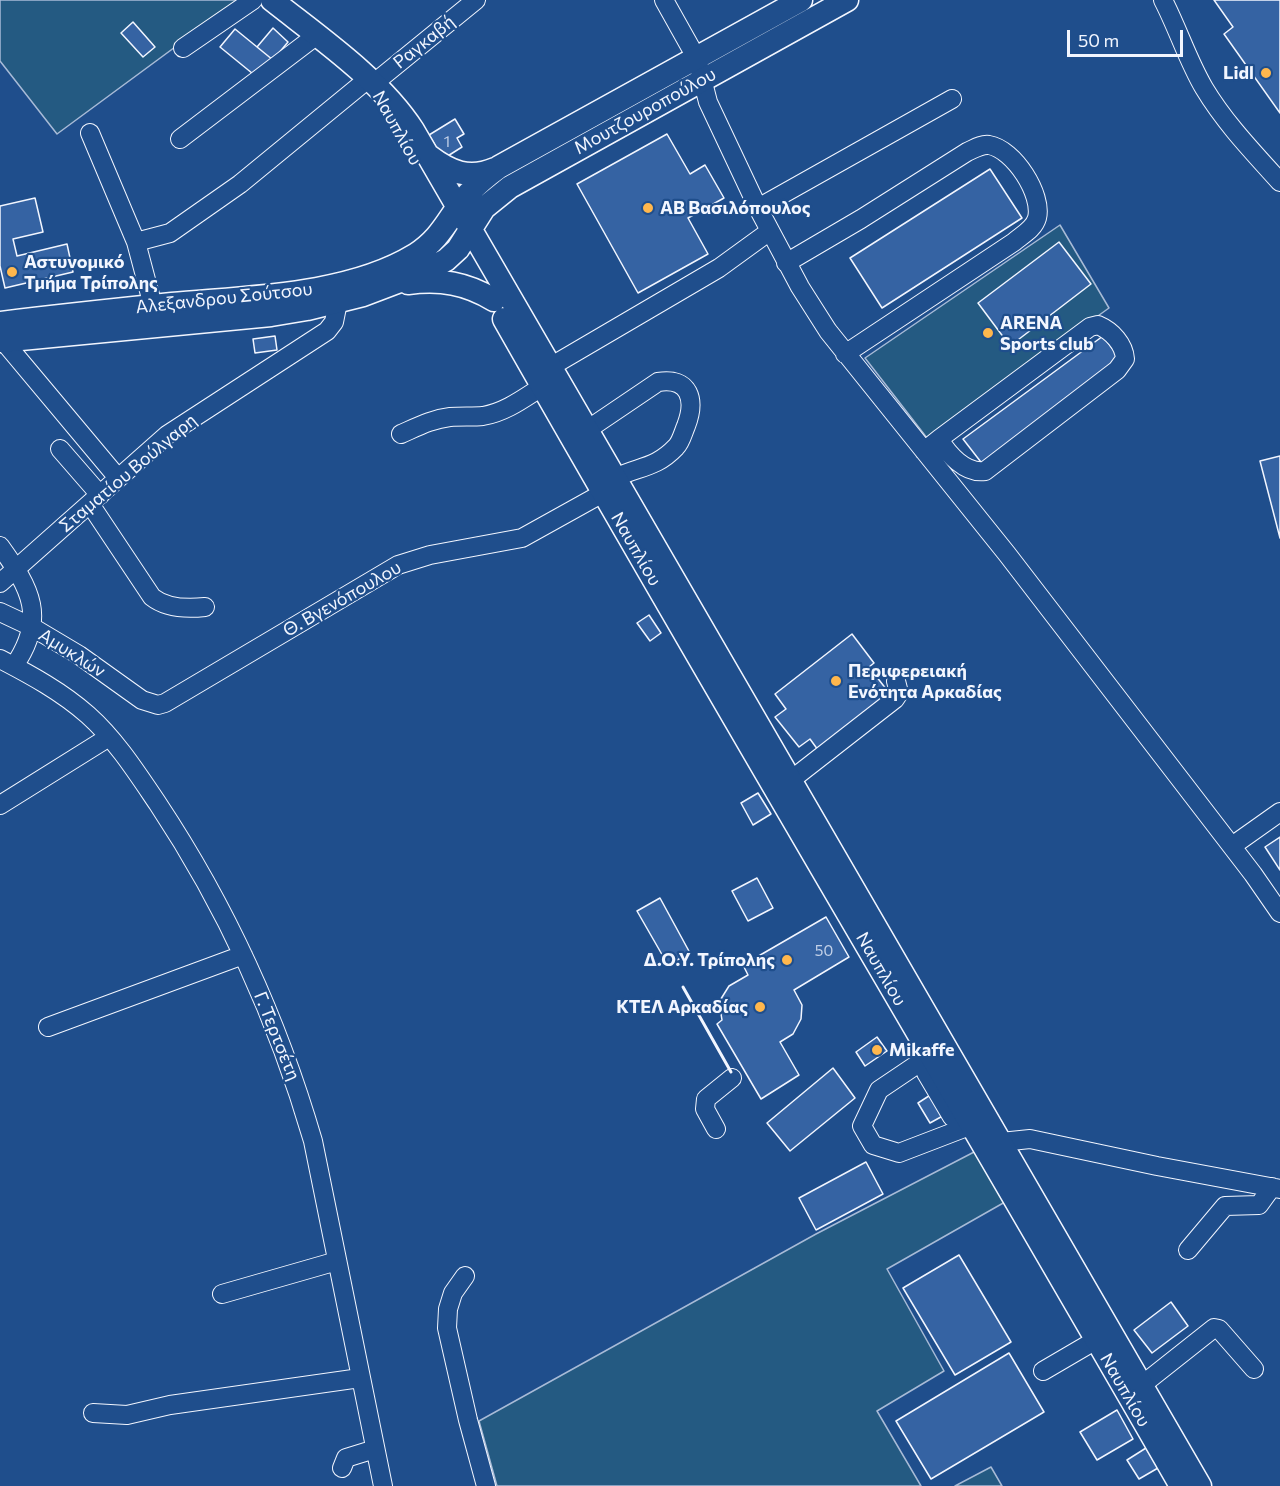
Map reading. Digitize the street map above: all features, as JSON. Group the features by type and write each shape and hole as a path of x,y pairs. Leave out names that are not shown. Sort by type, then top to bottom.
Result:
{"main road":[{"path":"266,0 313,32 370,82"},
{"name":"Μουτζουροπούλου","path":"460,225 510,187 700,69 801,0"},
{"name":"Μουτζουροπούλου","path":"460,225 468,193 499,167 847,0"},
{"name":"Ναυπλίου","path":"370,82 406,119 426,154 494,300 586,429 609,486 658,586 972,1125 994,1146 1142,1385 1200,1486"},
{"name":"Ναυπλίου","path":"370,82 460,225 609,486 791,780 994,1146 1096,1340 1175,1477"},
{"path":"426,154 443,167 469,176 499,167"},
{"name":"Αλεξανδρου Σούτσου","path":"1,335 271,315 338,302 392,284 446,260 460,225"},
{"name":"Αλεξανδρου Σούτσου","path":"1,335 153,306 270,296 354,280 412,257 460,225"},
{"path":"392,284 435,281 452,283 470,287 494,300"}],"street":[{"path":"183,48 266,0"},
{"name":"Ραγκαβή","path":"136,242 170,233 232,189 476,0"},
{"path":"664,0 700,69 708,102 758,207 786,263 814,309 845,354 1007,554 1232,846 1280,913"},
{"path":"1163,0 1196,72 1213,102 1233,129 1280,182"},
{"path":"180,139 313,32"},
{"path":"758,207 952,99"},
{"path":"90,133 136,242 153,306"},
{"path":"786,263 967,152 983,145 992,146 1008,154 1022,170 1038,205 1037,217 1030,229 1014,242 845,354"},
{"path":"401,434 432,420 484,416 507,408 547,377 719,268 770,231"},
{"name":"Σταματίου Βούλγαρη","path":"0,583 174,430 327,331 334,322 338,302"},
{"path":"924,451 939,439 1090,327 1098,325 1107,330 1123,348 1125,358 1117,370 985,471 974,471 958,463 939,439"},
{"path":"1,335 118,478"},
{"name":"Θ. Βγενόπουλου","path":"158,705 398,565 430,555 522,538 609,486 629,471 648,467 678,445 689,418 691,404 687,391 680,384 669,380 658,382 586,429"},
{"path":"60,449 95,499 152,597 173,606 195,608 204,606"},
{"name":"Αμυκλών","path":"0,546 16,569 32,601 32,627 79,655 142,700 158,705"},
{"path":"0,612 32,627 24,651 7,663"},
{"name":"Γ. Τερτσέτη","path":"7,663 63,696 88,715 109,736 137,772 193,857 243,955 273,1023 298,1089 313,1141 383,1486"},
{"path":"791,780 895,699 899,693 896,681"},
{"path":"0,805 109,736"},
{"path":"1232,846 1280,812"},
{"path":"48,1027 243,955"},
{"path":"931,1055 879,1090 862,1126 873,1145 899,1153 972,1125"},
{"path":"716,1130 705,1109 706,1099 732,1078"},
{"path":"994,1146 1030,1139 1276,1188"},
{"path":"1188,1250 1225,1206 1259,1205 1276,1188"},
{"path":"222,1294 337,1261"},
{"path":"465,1276 453,1293 448,1309 447,1328 486,1486"},
{"path":"1142,1385 1214,1328 1219,1329 1254,1369"},
{"path":"1043,1371 1096,1340"},
{"path":"93,1413 127,1415 180,1404 360,1378"},
{"path":"342,1468 346,1458 375,1449"}],"shaded area":[{"path":"0,0 239,0 57,134 0,61"},
{"name":"ARENA Sports club","path":"1060,225 1109,308 927,438 865,358"},
{"path":"976,1151 1005,1202 887,1269 944,1371 877,1411 921,1486 497,1486 479,1421 816,1234"},
{"path":"991,1467 1002,1486 955,1486"}],"building":[{"name":"Lidl","path":"1214,0 1280,0 1280,113 1224,34 1233,27"},
{"path":"133,22 155,47 143,57 121,33"},
{"path":"273,28 288,42 273,60 257,47"},
{"path":"235,29 273,60 258,78 220,47"},
{"path":"455,119 464,134 457,138 462,147 443,159 429,135"},
{"name":"ΑΒ Βασιλόπουλος","path":"667,134 690,174 705,165 724,198 688,218 708,254 638,293 577,184"},
{"path":"990,169 1022,218 882,308 850,258"},
{"path":"35,198 43,232 13,239 17,256 67,244 73,272 5,288 0,266 0,206"},
{"path":"1059,242 1091,284 1010,346 978,303"},
{"path":"275,336 277,350 255,353 253,339"},
{"path":"1103,336 1123,363 984,466 963,439"},
{"path":"1280,456 1280,538 1260,461"},
{"path":"649,615 661,633 650,641 637,623"},
{"name":"Περιφερειακή Ενότητα Αρκαδίας","path":"852,634 874,663 869,667 890,694 818,750 810,739 799,747 775,717 786,709 775,694"},
{"path":"758,793 771,814 753,825 741,803"},
{"path":"1280,837 1280,870 1265,847"},
{"path":"757,878 773,908 748,921 732,891"},
{"path":"660,898 690,953 668,965 637,911"},
{"name":"ΚΤΕΛ Αρκαδίας","path":"826,917 849,957 794,990 802,1005 801,1019 793,1034 780,1042 799,1075 761,1099 717,1024 722,1020 719,1002 729,986 748,975 743,965"},
{"path":"877,1037 887,1051 865,1066 856,1052"},
{"path":"833,1068 855,1098 790,1151 767,1123"},
{"path":"935,1092 948,1113 930,1123 918,1103"},
{"path":"866,1162 883,1194 816,1230 799,1198"},
{"path":"959,1255 1011,1342 955,1375 903,1288"},
{"path":"1171,1302 1188,1326 1152,1353 1134,1330"},
{"path":"1009,1353 1044,1412 931,1479 896,1421"},
{"path":"1117,1410 1133,1439 1097,1460 1080,1432"},
{"path":"1146,1448 1158,1468 1139,1479 1127,1460"}],"wall":[{"path":"683,987 731,1072"}],"place":[{"name":"Lidl","path":"1266,73"},
{"name":"ΑΒ Βασιλόπουλος","path":"648,208"},
{"name":"Αστυνομικό Τμήμα Τρίπολης","path":"12,272"},
{"name":"ARENA Sports club","path":"988,333"},
{"name":"Περιφερειακή Ενότητα Αρκαδίας","path":"836,681"},
{"name":"Δ.Ο.Υ. Τρίπολης","path":"787,960"},
{"name":"ΚΤΕΛ Αρκαδίας","path":"760,1007"},
{"name":"Mikaffe","path":"877,1050"}]}
